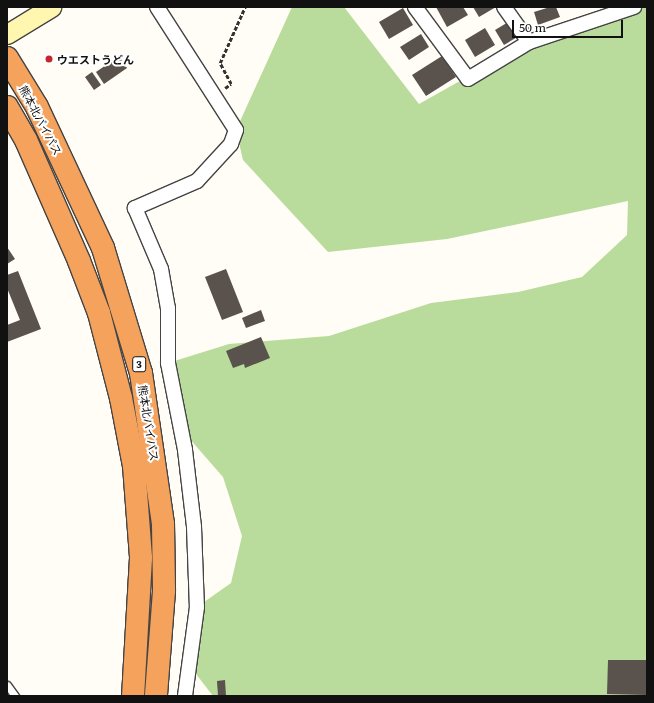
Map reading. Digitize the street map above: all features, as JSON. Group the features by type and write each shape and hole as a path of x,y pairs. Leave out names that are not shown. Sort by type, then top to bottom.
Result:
{"highway":[{"name":"熊本北バイパス","path":"7,58 37,107 103,248 141,373 163,524 164,591 156,696"},
{"name":"熊本北バイパス","path":"7,107 29,146 100,313 121,398 134,466 141,558 133,696"}],"street":[{"path":"7,34 51,7"},
{"path":"157,7 215,94 236,130 231,144 197,181 135,208 160,269 168,308 168,363 185,450 194,526 197,607 185,696"},
{"path":"415,7 468,79 529,42 576,24 634,7"},
{"path":"504,7 529,42"}],"lane":[{"path":"7,685 15,696"}],"path":[{"path":"215,94 231,84 220,63 245,7"}],"green space":[{"path":"292,7 344,7 419,104 529,42 634,7 647,7 647,696 213,696 189,665 197,607 231,583 242,536 223,477 181,429 168,363 229,344 329,336 431,303 518,292 582,277 627,235 628,201 447,239 328,252 243,160 236,130"}],"building":[{"path":"436,7 463,7 468,15 447,27"},
{"path":"473,7 496,7 479,17"},
{"path":"550,7 556,7 560,17 538,25 534,12"},
{"path":"403,8 413,25 389,39 379,22"},
{"path":"510,21 519,36 504,45 495,30"},
{"path":"485,28 495,45 475,57 465,40"},
{"path":"421,34 429,47 409,60 400,47"},
{"path":"119,56 127,68 104,84 96,72"},
{"path":"442,56 456,77 426,96 412,75"},
{"path":"92,72 101,85 94,90 85,77"},
{"path":"7,247 15,259 7,264"},
{"path":"226,269 243,312 222,320 205,277"},
{"path":"18,271 41,329 7,342 7,325 20,320 7,288 7,275"},
{"path":"261,310 265,321 246,328 242,318"},
{"path":"261,337 270,358 245,368 244,364 233,368 226,351"},
{"path":"608,660 647,660 647,695 607,694"},
{"path":"225,680 226,696 218,696 217,681"}],"place":[{"name":"ウエストうどん","path":"49,59"}]}
